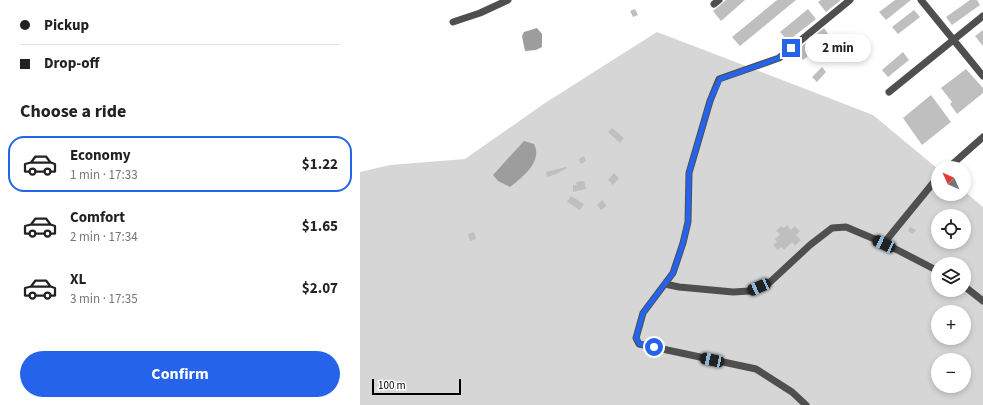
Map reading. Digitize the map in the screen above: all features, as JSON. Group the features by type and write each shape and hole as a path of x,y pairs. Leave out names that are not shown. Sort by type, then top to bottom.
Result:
{"street":[{"path":"453,22 480,13 508,0"},
{"path":"806,405 792,392 756,369 640,344 636,338 643,313 673,273 683,243 688,222 689,173 710,101 720,79 779,58 850,0"},
{"path":"921,0 983,76"},
{"path":"888,92 983,16"},
{"path":"956,161 983,137"},
{"path":"884,244 931,186"},
{"path":"665,284 678,288 725,292 750,291 768,284 810,245 832,228 846,227 856,230 931,268"},
{"path":"971,292 983,301"}],"shaded area":[{"path":"537,28 542,34 542,47 536,50 525,51 522,36 524,32"},
{"path":"657,32 873,115 931,163 931,201 971,201 971,197 983,207 983,405 360,405 360,172 390,165 465,159 545,103"},
{"path":"524,141 534,144 536,156 534,162 526,173 510,187 498,181 493,175"}],"building":[{"path":"726,0 745,0 721,21 713,11"},
{"path":"777,0 796,0 740,46 732,37"},
{"path":"821,0 841,0 826,12 818,2"},
{"path":"895,0 911,0 886,20 879,12"},
{"path":"970,0 977,0 980,5 952,25 946,17"},
{"path":"635,9 638,15 633,17 630,11"},
{"path":"808,9 816,19 788,41 780,32"},
{"path":"914,10 920,17 898,34 892,27"},
{"path":"824,28 831,38 803,60 796,51"},
{"path":"983,30 983,46 975,36"},
{"path":"903,52 909,60 888,77 882,70"},
{"path":"822,67 826,72 817,82 812,77"},
{"path":"966,69 983,88 983,93 957,114 950,104 952,102 941,88"},
{"path":"931,95 951,122 922,145 903,118"},
{"path":"612,128 624,138 620,143 608,132"},
{"path":"584,156 586,161 581,164 579,159"},
{"path":"567,168 556,174 547,177 546,172"},
{"path":"614,173 619,178 613,185 608,180"},
{"path":"584,181 586,189 573,192 573,185 577,185 576,182"},
{"path":"571,196 584,204 580,210 567,202"},
{"path":"602,200 607,206 601,210 597,205"},
{"path":"787,225 791,230 795,226 800,231 796,235 801,240 795,246 792,242 784,250 781,247 778,250 773,245 777,242 775,239 780,234 776,231 781,226 784,228"},
{"path":"910,227 916,230 913,234 908,231"},
{"path":"474,232 476,239 470,241 468,234"}],"route":[{"path":"654,347 640,344 636,338 643,313 662,290 673,273 683,243 688,222 689,173 710,101 720,79 779,58 791,48"}]}
